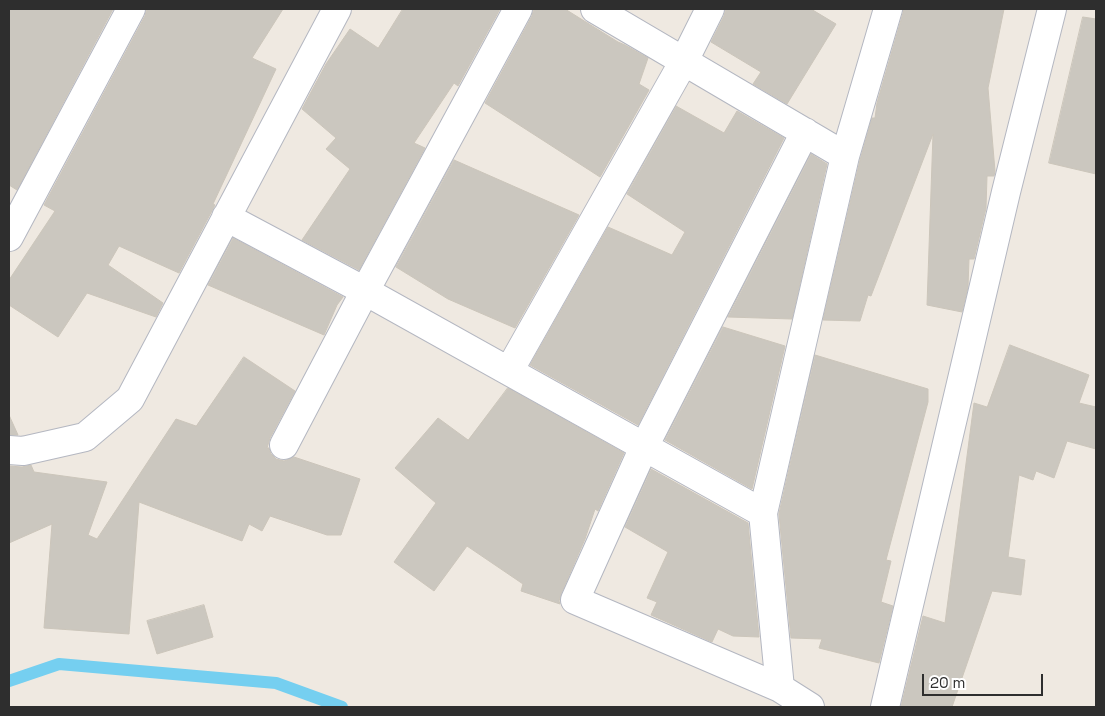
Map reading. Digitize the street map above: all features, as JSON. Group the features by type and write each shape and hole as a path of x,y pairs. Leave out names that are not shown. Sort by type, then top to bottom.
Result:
{"street":[{"path":"9,237 131,9"},
{"path":"9,450 23,451 85,437 130,399 337,9"},
{"path":"284,445 518,9"},
{"path":"595,9 845,156"},
{"path":"509,371 684,61 710,9"},
{"path":"780,688 763,513 845,156 888,9"},
{"path":"885,707 1004,202 1052,9"},
{"path":"805,132 644,447 575,600 780,688 810,707"},
{"path":"226,217 365,291 763,513"}],"building":[{"path":"9,9 113,9 17,190 9,185"},
{"path":"147,9 283,9 252,58 276,69 213,204 215,205 179,273 119,246 108,265 163,303 156,317 87,293 58,337 9,305 9,280 55,211 44,205"},
{"path":"403,9 500,9 458,86 454,83 414,143 425,148 359,270 302,240 350,169 326,149 336,138 302,109 326,64 350,29 378,48"},
{"path":"534,9 565,9 648,58 639,84 649,90 600,177 485,103"},
{"path":"726,9 811,9 836,24 787,104 753,84 761,72 711,42"},
{"path":"903,9 1004,9 988,88 995,171 994,176 987,176 986,208 974,259 969,259 968,287 962,312 927,305 933,134 871,296 868,295 860,321 823,320 860,160 872,118 875,118 877,103"},
{"path":"1083,17 1096,19 1096,174 1049,163"},
{"path":"676,106 724,133 737,111 784,138 638,425 530,365 608,227 672,255 685,232 627,194"},
{"path":"811,154 827,164 792,319 728,317"},
{"path":"454,160 579,215 515,328 448,299 396,267"},
{"path":"233,238 343,297 337,305 324,335 208,285"},
{"path":"723,327 785,346 752,489 665,440"},
{"path":"1010,345 1089,375 1079,403 1096,407 1096,449 1067,441 1054,478 1036,471 1033,480 1019,475 1008,557 1025,560 1021,595 992,591 952,707 901,707 923,616 945,623 974,403 987,407"},
{"path":"815,355 928,389 928,402 886,560 891,561 881,602 893,606 879,663 819,648 822,639 791,638 779,514"},
{"path":"244,357 295,391 270,438 267,448 269,448 271,454 276,459 284,461 294,457 360,479 341,535 327,535 270,516 262,531 249,524 242,541 139,502 129,634 44,628 52,524 9,543 9,466 22,467 31,465 34,472 107,482 88,535 97,539 176,419 196,426"},
{"path":"508,388 624,453 598,511 595,509 585,539 561,594 560,604 521,591 523,584 467,546 434,591 394,562 436,503 395,468 438,418 468,440"},
{"path":"9,415 18,435 9,435"},
{"path":"651,469 748,523 759,637 733,636 718,629 712,642 651,615 657,602 647,598 668,552 625,527"},
{"path":"204,605 213,637 157,654 147,621"}],"waterway":[{"path":"9,681 59,664 276,683 342,707"}]}
